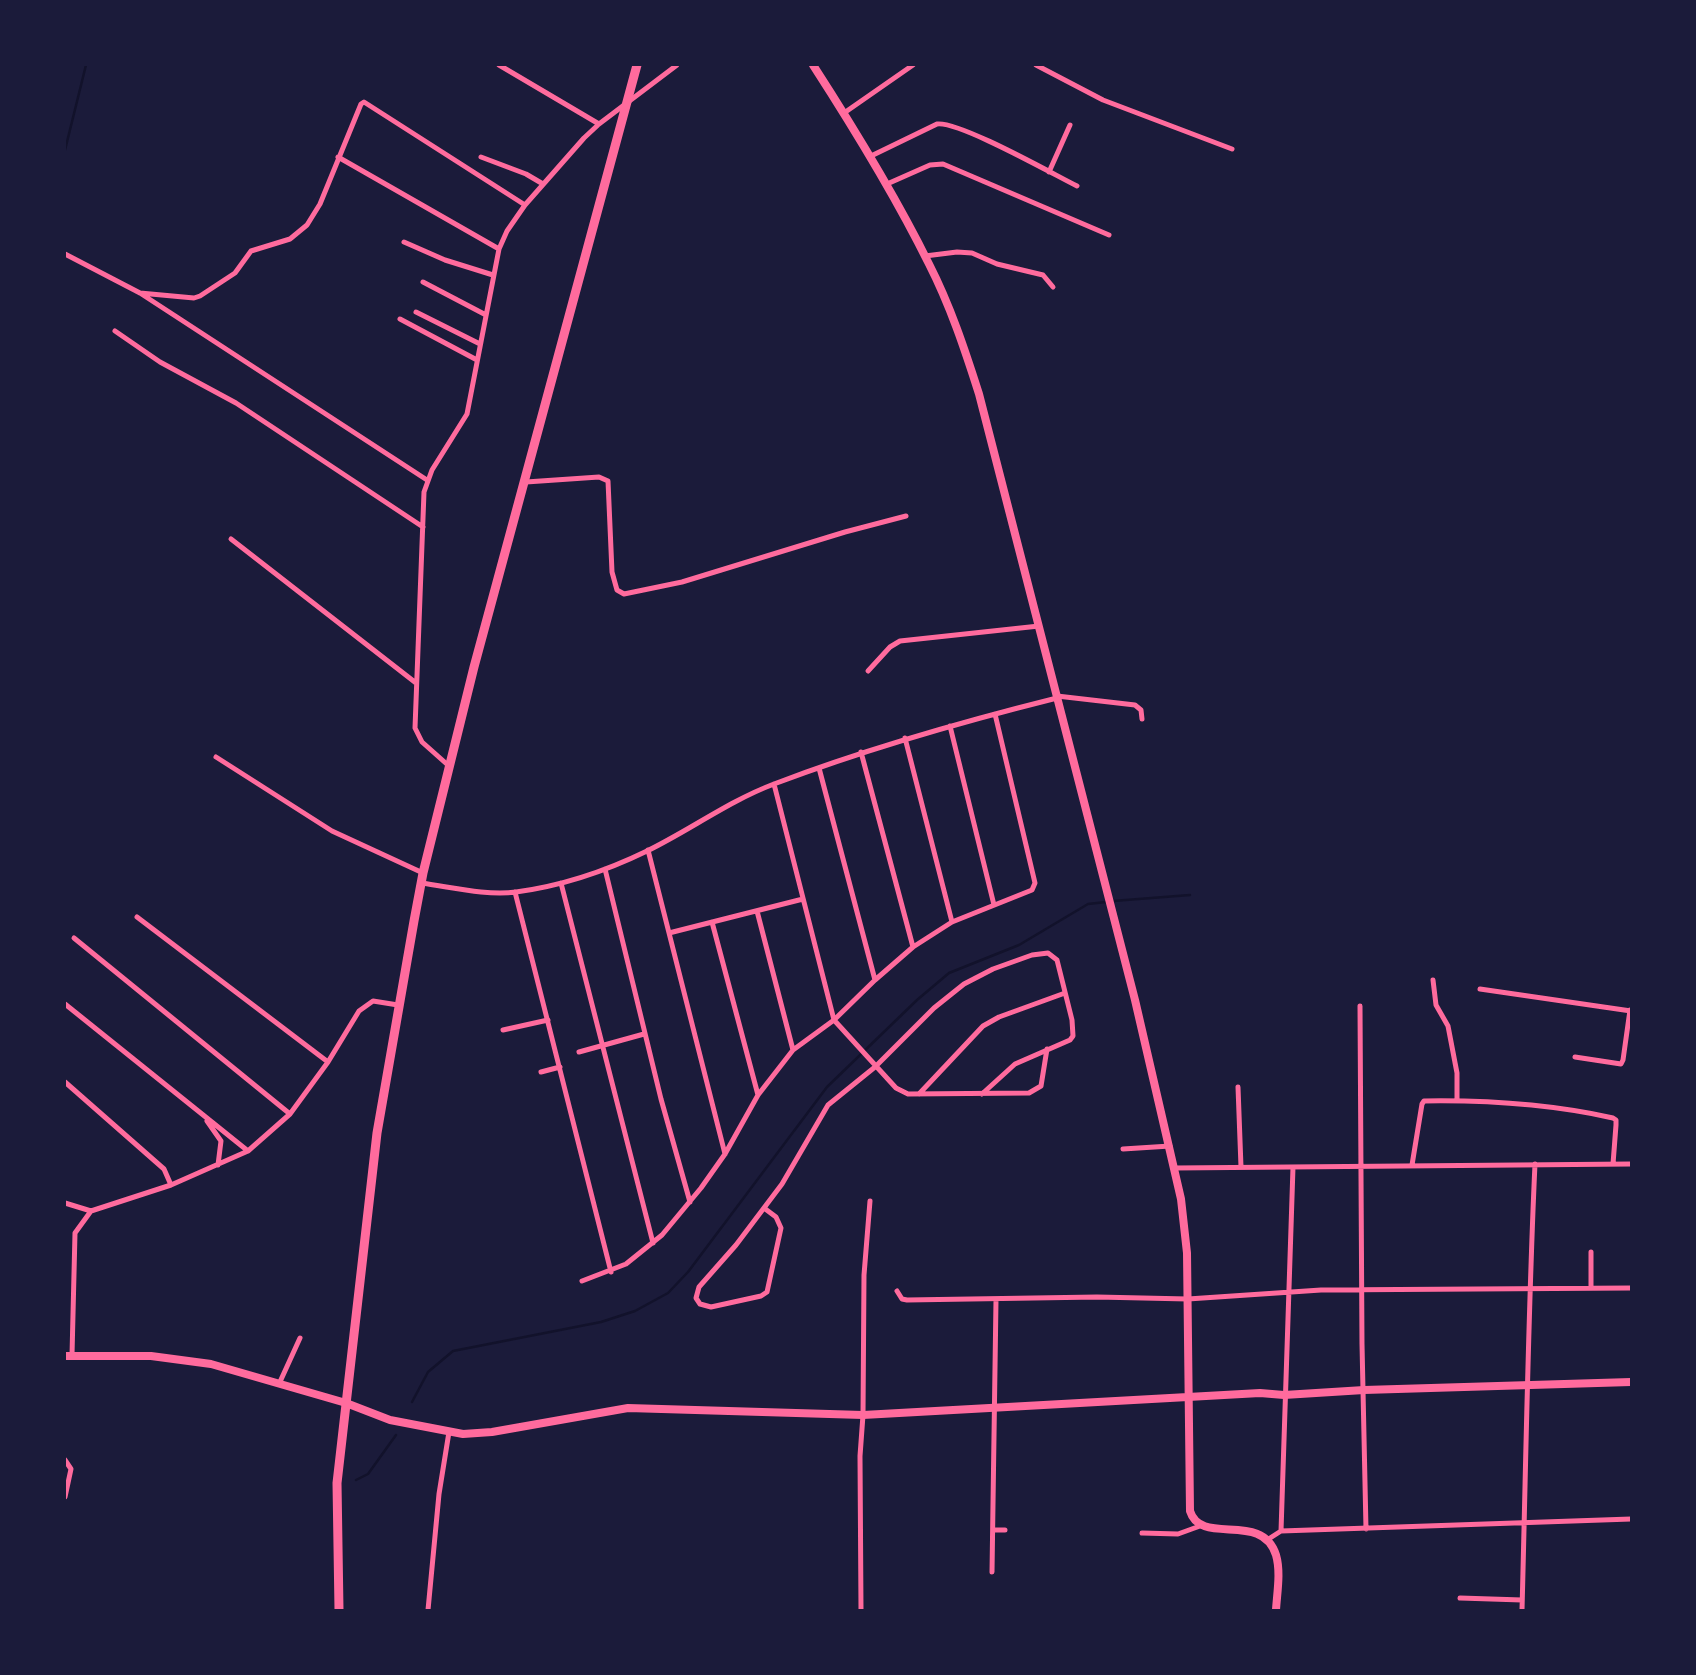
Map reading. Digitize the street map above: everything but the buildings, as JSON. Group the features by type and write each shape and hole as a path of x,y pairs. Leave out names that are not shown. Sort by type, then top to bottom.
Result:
{"highway":[{"path":"339,1610 337,1483 346,1403 377,1133 422,878 449,766 637,65"}],"main road":[{"path":"813,65 871,156 925,256 958,334 979,394 1175,1168 1185,1223 1189,1503 1192,1518 1200,1526 1249,1531 1267,1541 1274,1550 1277,1562 1276,1610"},
{"path":"69,1355 172,1357 211,1364 346,1403 390,1420 449,1432 477,1434 628,1408 863,1415 1260,1393 1284,1395 1631,1382"}],"street":[{"path":"499,65 599,124"},
{"path":"449,766 417,736 415,683 422,596 424,492 427,480 467,414 499,249 507,231 525,205 599,124 677,65"},
{"path":"844,113 913,65"},
{"path":"1036,65 1103,100 1233,149"},
{"path":"140,293 194,298 200,296 235,273 251,251 279,244 299,233 316,212 363,102 525,205"},
{"path":"871,156 943,123 964,130 1077,186"},
{"path":"1049,172 1070,125"},
{"path":"338,157 499,249"},
{"path":"481,157 526,174 543,184"},
{"path":"887,184 930,165 943,163 1109,235"},
{"path":"404,242 462,267 493,275"},
{"path":"925,256 972,253 997,264 1043,275 1053,287"},
{"path":"65,254 140,293 427,480"},
{"path":"423,282 486,315"},
{"path":"415,312 480,344"},
{"path":"400,319 477,360"},
{"path":"115,331 160,362 247,411 423,527"},
{"path":"526,482 599,477 608,481 612,572 617,590 624,594 694,579 906,516"},
{"path":"231,539 415,683"},
{"path":"868,671 900,640 1039,626"},
{"path":"216,757 332,831 422,878 500,893 561,883 605,869 648,850 774,784 905,738 1057,697 1135,705 1141,710 1142,719"},
{"path":"582,1281 611,1272 636,1258 653,1243 690,1202 725,1154 758,1095 793,1050 834,1020 875,979 913,947 952,922 1035,887 995,714"},
{"path":"950,726 994,905"},
{"path":"905,738 952,922"},
{"path":"861,752 913,947"},
{"path":"819,768 875,979"},
{"path":"774,784 834,1020 899,1091 908,1094 1029,1093 1043,1082 1047,1049"},
{"path":"648,850 725,1154"},
{"path":"605,869 644,1034 690,1202"},
{"path":"561,883 653,1243"},
{"path":"515,892 611,1272"},
{"path":"669,933 803,899"},
{"path":"758,911 793,1050"},
{"path":"137,917 328,1062"},
{"path":"712,922 758,1095"},
{"path":"74,939 290,1114"},
{"path":"764,1208 776,1217 781,1227 766,1292 761,1296 706,1308 696,1298 699,1287 736,1245 791,1171 825,1109 875,1067 944,999 964,984 993,969 1032,955 1048,953 1057,960 1073,1036 1070,1040 1015,1064 982,1094"},
{"path":"1433,980 1436,1005 1448,1026 1457,1073 1457,1100"},
{"path":"1480,989 1631,1010 1621,1064 1575,1057"},
{"path":"919,1094 983,1026 999,1017 1065,993"},
{"path":"65,1203 91,1211 171,1185 248,1150 290,1114 328,1062 352,1021 367,1004 373,1001 398,1005"},
{"path":"65,1004 248,1150"},
{"path":"1360,1006 1366,1529"},
{"path":"503,1030 548,1020"},
{"path":"579,1052 644,1034"},
{"path":"541,1072 560,1067"},
{"path":"65,1082 164,1169 171,1185"},
{"path":"1238,1087 1241,1167"},
{"path":"1412,1165 1424,1101 1457,1100 1525,1103 1613,1118 1616,1125 1613,1164"},
{"path":"204,1117 221,1140 218,1165"},
{"path":"1123,1149 1170,1146"},
{"path":"1522,1610 1529,1288 1535,1164"},
{"path":"1175,1168 1631,1164"},
{"path":"1281,1531 1293,1167"},
{"path":"862,1610 860,1456 864,1275 870,1201"},
{"path":"69,1355 75,1233 91,1211"},
{"path":"1591,1252 1591,1288"},
{"path":"897,1291 902,1299 907,1300 996,1300 1097,1297 1188,1299 1289,1292 1631,1288"},
{"path":"992,1572 996,1300"},
{"path":"279,1384 300,1338"},
{"path":"428,1610 439,1494 449,1432"},
{"path":"65,1460 71,1469 65,1497"},
{"path":"1267,1541 1281,1531 1631,1520"},
{"path":"1142,1533 1178,1534 1200,1526"},
{"path":"993,1530 1005,1530"},
{"path":"1460,1598 1522,1600"}],"waterway":[{"path":"65,150 86,65"},
{"path":"1113,901 1190,895"},
{"path":"412,1402 428,1372 453,1351 601,1322 635,1311 668,1293 688,1272 827,1087 917,1000 949,973 1019,945 1088,904 1106,902"},
{"path":"356,1480 368,1474 396,1435"}]}
